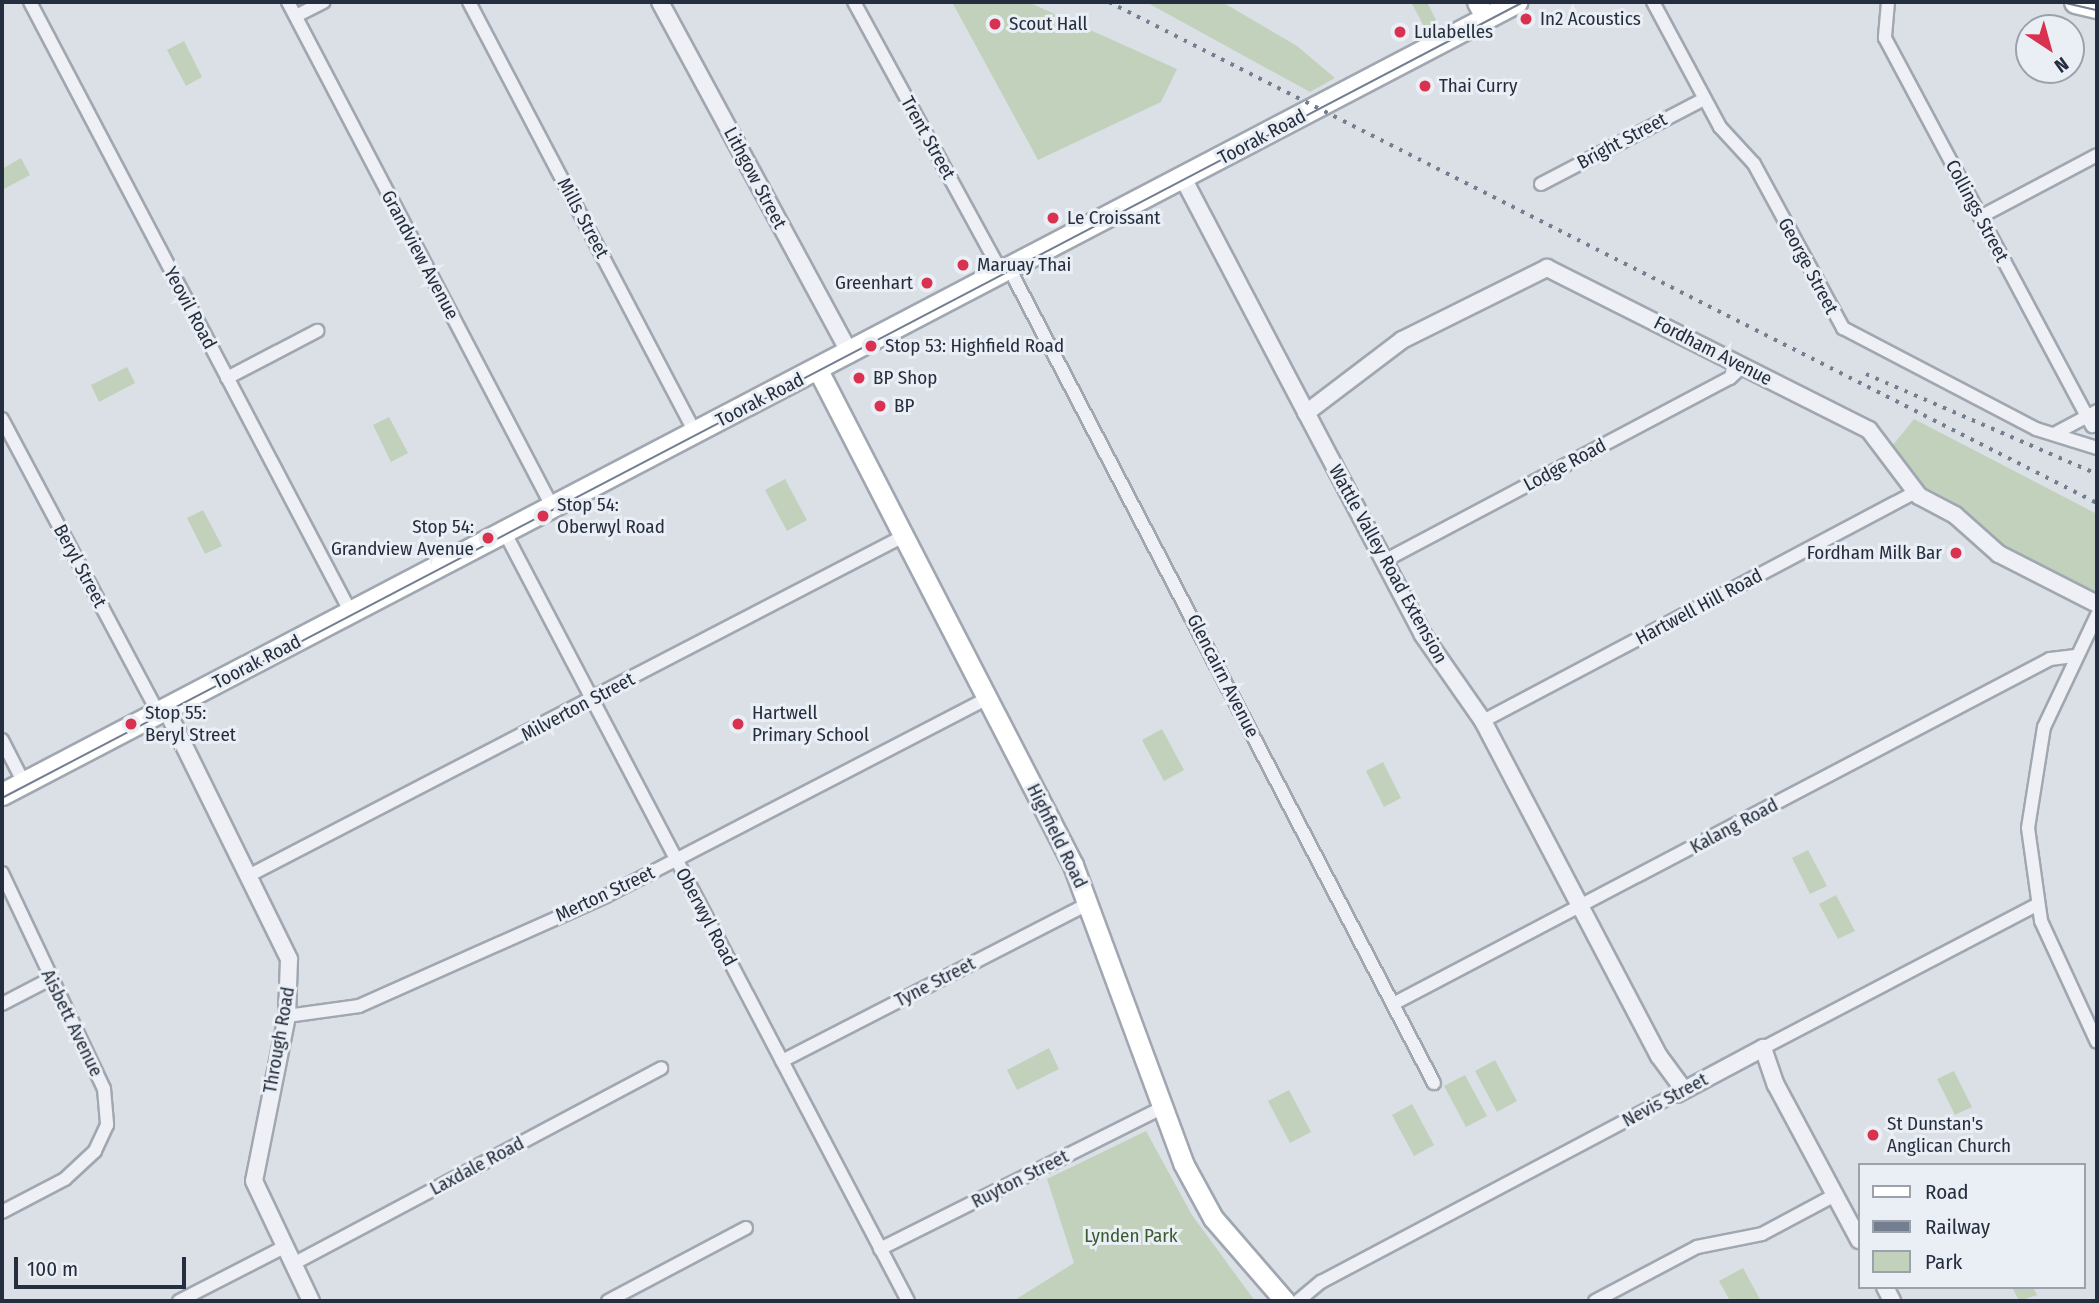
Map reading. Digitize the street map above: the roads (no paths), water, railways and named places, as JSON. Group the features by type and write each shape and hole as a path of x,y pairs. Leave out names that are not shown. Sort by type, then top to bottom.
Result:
{"main road":[{"name":"Toorak Road","path":"2,794 1006,272 1183,178 1481,10 1516,2"},
{"path":"2075,2 2097,6"},
{"name":"Highfield Road","path":"818,370 1089,903 1159,1109 1213,1218 1285,1301"}],"street":[{"name":"Yeovil Road","path":"30,2 351,613"},
{"name":"Grandview Avenue","path":"288,2 553,508"},
{"path":"296,16 324,2"},
{"name":"Mills Street","path":"470,2 696,434"},
{"name":"Lithgow Street","path":"660,2 850,354"},
{"name":"Trent Street","path":"855,2 1006,272"},
{"name":"George Street","path":"1653,2 1704,99 1754,164 1843,328 2054,434 2093,446"},
{"name":"Collings Street","path":"1888,2 1885,38 1980,217 2093,419"},
{"name":"Bright Street","path":"1541,184 1704,99"},
{"path":"1980,217 2097,155"},
{"name":"Wattle Valley Road Extension","path":"1183,178 1428,644 1483,721 1679,1093"},
{"name":"Fordham Avenue","path":"1307,413 1402,340 1542,268 1875,433 1916,492 1955,515 1999,554 2097,604"},
{"name":"Glencairn Avenue","path":"1006,272 1434,1083"},
{"path":"227,378 317,331"},
{"name":"Lodge Road","path":"1384,561 1730,379 1742,366"},
{"name":"Beryl Street","path":"2,419 162,711"},
{"path":"2054,434 2093,419 2093,446"},
{"name":"Hartwell Hill Road","path":"1483,721 1916,492"},
{"name":"Oberwyl Road","path":"505,533 908,1301"},
{"name":"Milverton Street","path":"252,874 902,537"},
{"path":"2097,615 2052,706 2031,778 2028,828 2036,905 2093,1025 2097,1042"},
{"name":"Kalang Road","path":"1393,1004 2050,659 2076,656"},
{"name":"Merton Street","path":"287,1016 359,1006 676,861 986,699"},
{"name":"Through Road","path":"162,711 252,874 289,959 287,1016 254,1181 311,1301"},
{"path":"2,740 24,783"},
{"name":"Aisbett Avenue","path":"2,873 104,1088 107,1125 95,1151 65,1179 2,1212"},
{"name":"Tyne Street","path":"782,1061 1089,903"},
{"name":"Nevis Street","path":"1298,1301 1321,1282 2036,905"},
{"path":"2,1004 50,979"},
{"path":"1758,1051 1857,1236"},
{"name":"Laxdale Road","path":"293,1264 661,1068"},
{"name":"Ruyton Street","path":"880,1249 1159,1109"},
{"path":"1595,1301 1697,1247 1762,1234 1835,1195"},
{"path":"608,1301 746,1228"},
{"path":"179,1301 284,1247"}],"tram line":[{"path":"2,798 1523,2"},
{"path":"2061,2 2097,10"}],"railway":[{"path":"1109,2 2097,503"},
{"path":"1866,374 2097,474"}],"place":[{"name":"In2 Acoustics","path":"1526,19"},
{"name":"Scout Hall","path":"995,24"},
{"name":"Lulabelles","path":"1400,32"},
{"name":"Thai Curry","path":"1425,86"},
{"name":"Le Croissant","path":"1053,218"},
{"name":"Maruay Thai","path":"963,265"},
{"name":"Greenhart","path":"927,283"},
{"name":"Stop 53: Highfield Road","path":"871,346"},
{"name":"BP Shop","path":"859,378"},
{"name":"BP","path":"880,406"},
{"name":"Stop 54: Oberwyl Road","path":"543,516"},
{"name":"Stop 54: Grandview Avenue","path":"488,538"},
{"name":"Fordham Milk Bar","path":"1956,553"},
{"name":"Stop 55: Beryl Street","path":"131,724"},
{"name":"Hartwell Primary School","path":"738,724"},
{"name":"St Dunstan's Anglican Church","path":"1873,1135"}],"park label":[{"name":"Lynden Park","path":"1131,1236"}]}
